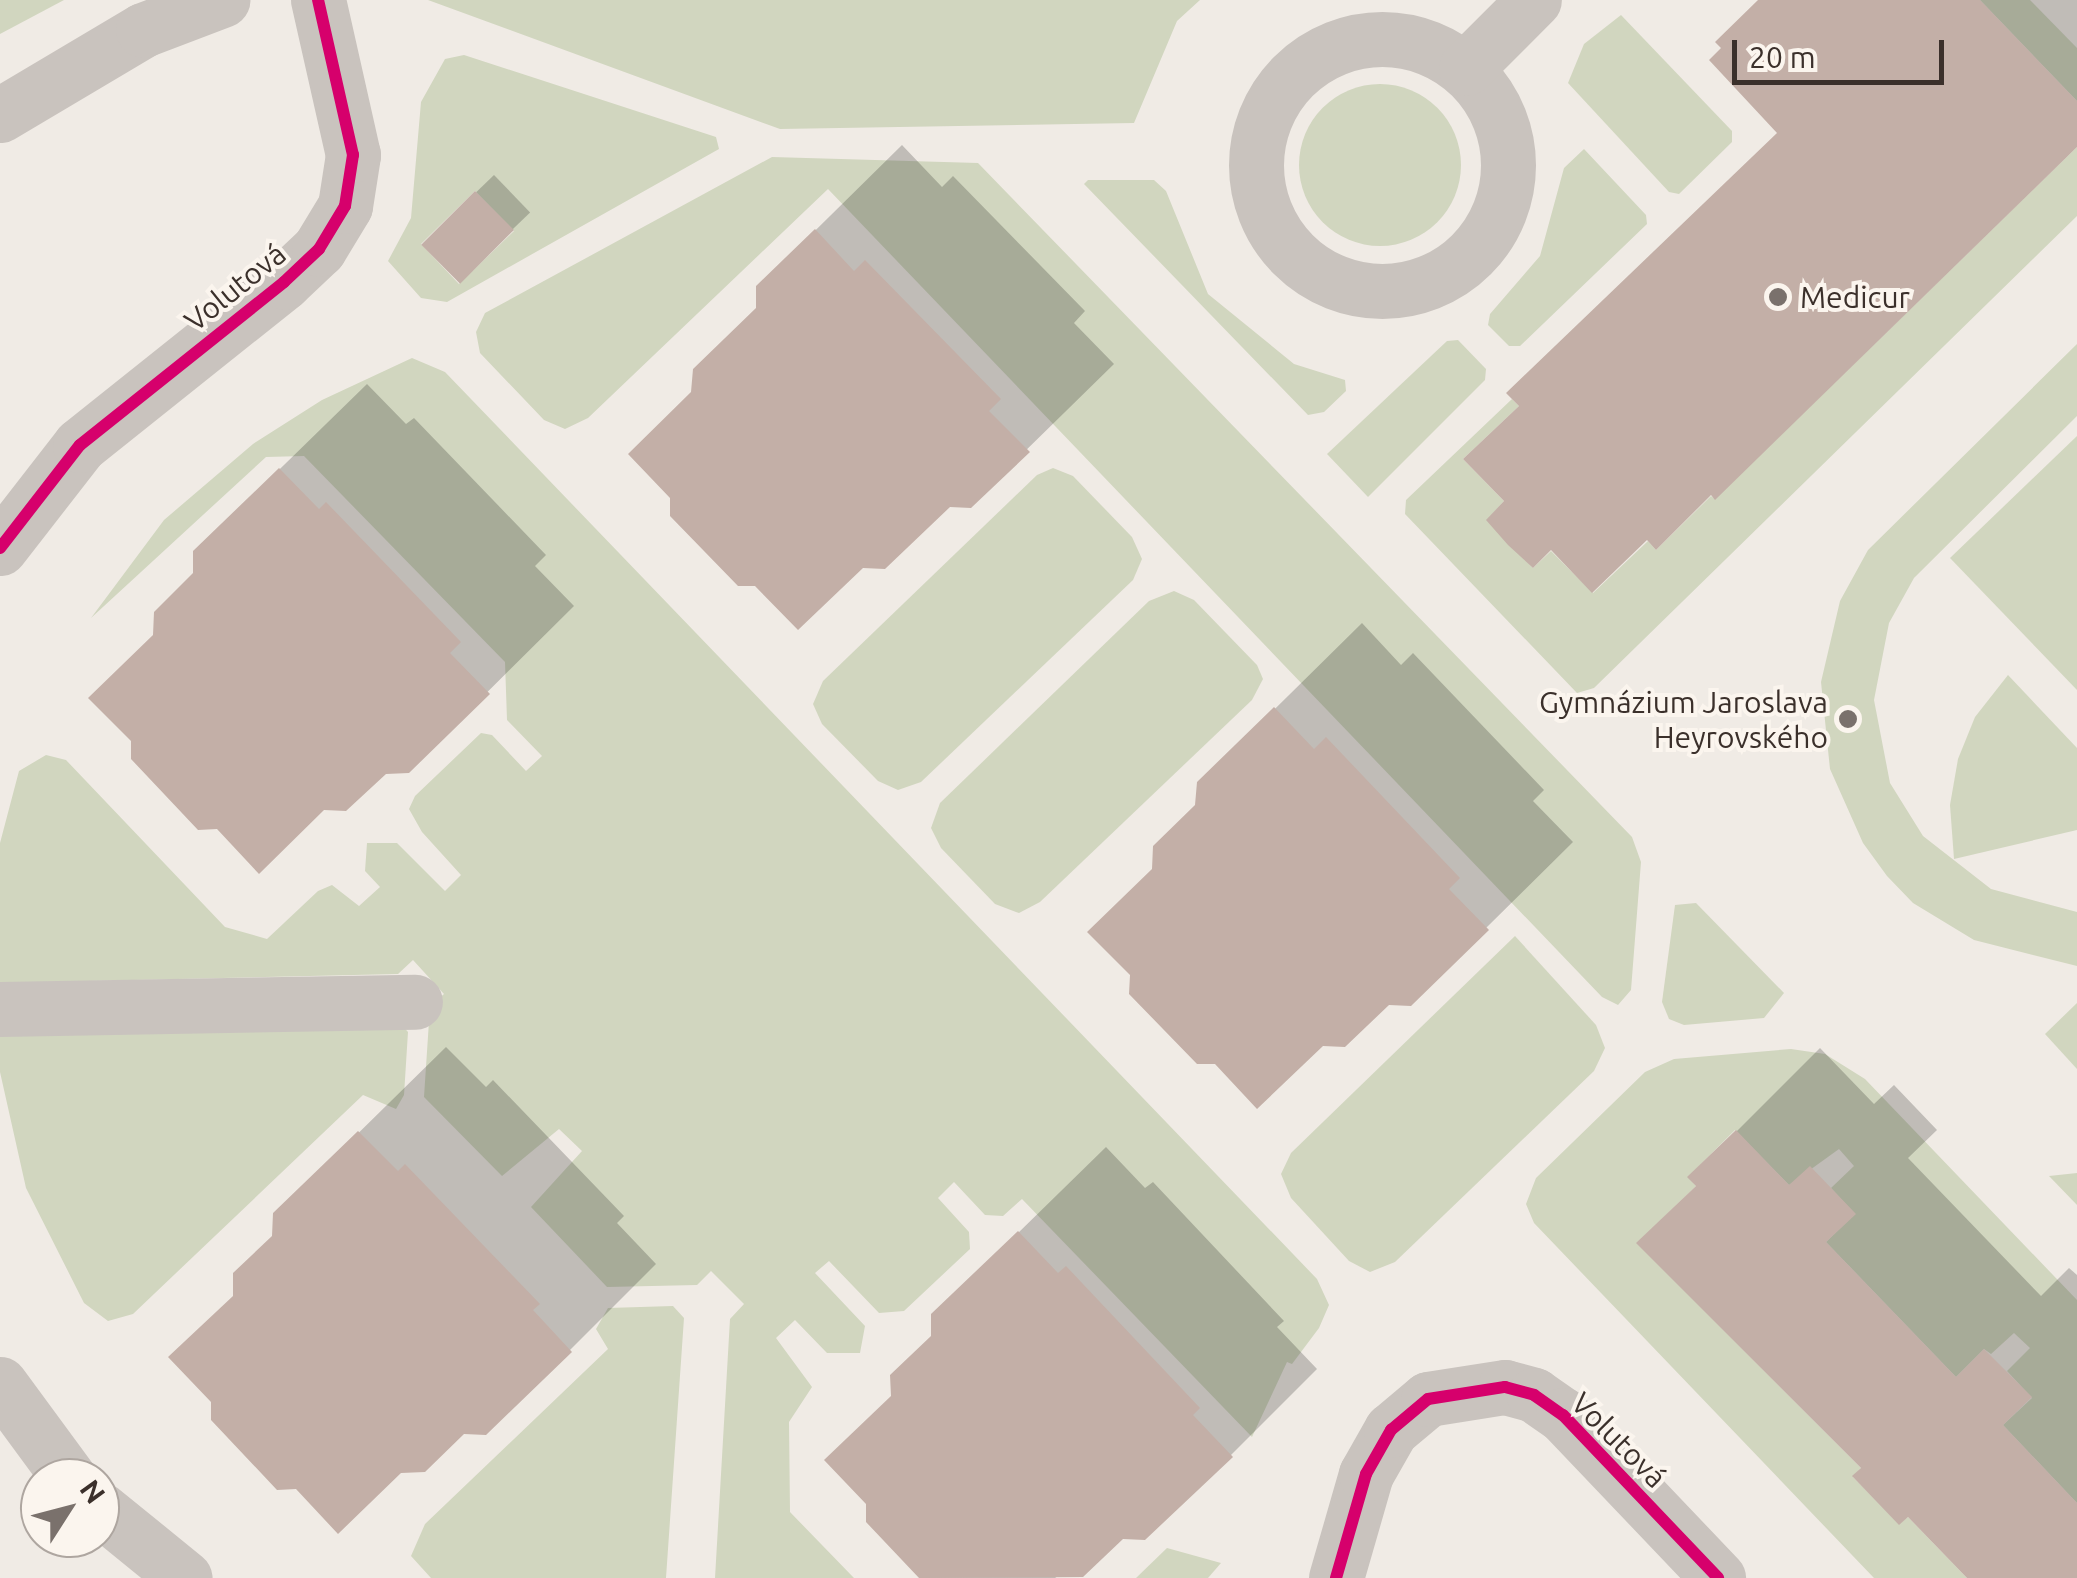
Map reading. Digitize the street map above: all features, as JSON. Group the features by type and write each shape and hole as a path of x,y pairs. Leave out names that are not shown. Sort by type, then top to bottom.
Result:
{"street":[{"path":"0,114 143,30 222,0"},
{"name":"Volutová","path":"0,548 80,445 284,282 319,248 345,206 354,155 318,0"},
{"path":"1466,68 1534,0"},
{"path":"1385,37 1428,46 1466,68 1491,100 1506,137 1509,176 1499,215 1477,248 1448,274 1397,290 1370,292 1332,282 1298,260 1270,226 1256,184 1257,140 1274,98 1292,76 1340,44 1385,37"},
{"path":"0,1008 415,1002"},
{"path":"0,1384 54,1458"},
{"name":"Volutová","path":"1336,1578 1366,1474 1392,1430 1428,1400 1504,1387 1534,1395 1563,1416 1718,1578"},
{"path":"120,1524 185,1578"}],"green space":[{"path":"0,0 64,0 0,34"},
{"path":"428,0 1200,0 1177,21 1134,123 780,129"},
{"path":"1980,0 2030,0 2077,48 2077,101"},
{"path":"1621,15 1732,131 1732,142 1679,194 1669,192 1568,83 1584,44"},
{"path":"464,55 716,137 719,149 447,302 421,298 388,261 411,218 421,102 445,59","holes":["475,191 514,231 459,284 421,244"]},
{"path":"1380,84 1411,91 1437,108 1454,134 1461,165 1454,196 1437,222 1411,239 1380,246 1349,239 1323,222 1306,196 1299,165 1306,134 1323,108 1349,91"},
{"path":"2077,147 2077,216 1594,688 1577,693 1405,514 1406,500 1512,399 1519,406 1463,459 1504,501 1487,520 1533,568 1551,551 1593,593 1648,541 1656,550 1711,496 1715,499"},
{"path":"1584,149 1646,215 1647,224 1520,346 1509,346 1488,325 1490,314 1540,256 1564,168"},
{"path":"772,157 978,163 1632,837 1641,862 1631,990 1618,1005 1602,997 828,189 588,418 565,429 544,420 480,353 476,332 485,313"},
{"path":"1088,180 1154,180 1166,191 1208,294 1294,364 1345,380 1346,391 1324,412 1308,415 1084,184"},
{"path":"1458,340 1486,369 1485,380 1368,497 1327,454 1447,341"},
{"path":"2077,344 2077,416 1914,578 1889,623 1874,700 1890,783 1923,836 1991,889 2077,912 2077,966 1974,940 1913,903 1887,876 1863,843 1830,769 1821,682 1840,601 1868,550"},
{"path":"412,358 445,372 1317,1279 1329,1305 1319,1328 1292,1364 1287,1362 1252,1437 1022,1199 1003,1216 985,1215 954,1182 938,1198 969,1232 970,1249 904,1311 879,1313 829,1261 815,1273 865,1326 860,1353 827,1353 795,1320 776,1338 812,1387 789,1422 790,1512 854,1578 715,1578 730,1319 744,1304 711,1271 697,1285 607,1287 531,1207 582,1151 559,1129 502,1176 424,1097 430,1006 444,994 413,960 398,974 0,983 0,843 19,771 46,755 66,760 225,927 267,939 318,891 332,885 359,906 380,887 365,871 367,843 397,843 445,891 461,875 422,832 409,809 415,796 481,733 492,735 526,771 542,756 507,720 505,662 304,456 266,457 91,618 164,520 253,444 322,400"},
{"path":"2077,436 2077,690 1950,558"},
{"path":"1053,468 1073,476 1132,537 1142,559 1133,580 921,782 898,790 878,781 822,724 813,704 823,681 1037,475"},
{"path":"1174,591 1194,600 1257,665 1263,679 1252,700 1040,902 1019,913 995,904 941,848 931,828 940,803 1149,601"},
{"path":"2008,675 2077,748 2077,830 1954,859 1950,805 1958,759 1975,717"},
{"path":"1696,903 1784,993 1764,1018 1684,1025 1669,1019 1662,1002 1675,905"},
{"path":"1515,936 1596,1025 1605,1048 1594,1071 1395,1262 1370,1272 1349,1261 1291,1198 1281,1174 1291,1153"},
{"path":"2077,1003 2077,1069 2045,1034"},
{"path":"397,1020 408,1032 404,1095 396,1109 363,1095 133,1314 108,1321 84,1303 26,1188 0,1072 0,1031"},
{"path":"1791,1049 1825,1054 1865,1079 2077,1300 2077,1503 2003,1425 2032,1398 2007,1371 2030,1348 2014,1333 1991,1354 1984,1349 1956,1377 1826,1242 1855,1214 1831,1188 1854,1166 1839,1149 1789,1185 1735,1130 1688,1177 1696,1186 1637,1243 1861,1468 1853,1477 1899,1524 1908,1517 1967,1578 1874,1578 1534,1223 1526,1204 1536,1178 1645,1072 1674,1059"},
{"path":"2077,1173 2077,1205 2049,1176"},
{"path":"673,1306 684,1318 666,1578 431,1578 411,1556 425,1524 608,1349 596,1329 608,1308"},
{"path":"1167,1548 1221,1563 1208,1578 1136,1578"}],"building":[{"path":"1758,0 1980,0 2077,101 2077,147 1715,500 1711,495 1656,550 1647,540 1592,593 1551,550 1533,568 1508,545 1486,520 1504,501 1463,459 1519,406 1506,393 1777,133 1709,60 1721,48 1715,42"},
{"path":"475,191 514,230 460,284 421,245"},
{"path":"815,229 854,271 865,260 1001,399 989,411 1030,452 971,508 950,507 885,569 863,568 798,630 755,586 738,586 670,516 670,498 628,454 691,392 693,369 756,308 756,286"},
{"path":"279,468 319,509 326,502 461,642 450,653 490,694 409,773 386,774 346,811 324,810 259,874 217,829 198,830 131,759 131,741 88,698 153,635 154,612 193,573 193,551"},
{"path":"1274,707 1314,749 1326,737 1460,878 1449,889 1489,930 1411,1006 1389,1005 1345,1047 1323,1046 1257,1109 1215,1064 1197,1064 1129,994 1130,975 1087,932 1152,869 1153,846 1195,805 1197,782"},
{"path":"1736,1130 1789,1185 1810,1166 1856,1214 1826,1242 1956,1377 1984,1349 2032,1397 2003,1425 2077,1503 2077,1578 1967,1578 1908,1517 1899,1525 1852,1476 1861,1468 1636,1243 1696,1186 1687,1177"},
{"path":"358,1131 398,1171 405,1164 540,1304 533,1310 572,1352 486,1435 464,1434 425,1472 401,1473 338,1534 296,1489 277,1490 211,1420 211,1402 168,1357 233,1296 233,1273 272,1236 273,1213"},
{"path":"1018,1231 1058,1273 1066,1266 1200,1408 1193,1415 1233,1457 1145,1540 1123,1539 1083,1577 919,1578 866,1522 866,1504 824,1460 891,1396 890,1375 931,1336 931,1314"}],"cycle path":[{"path":"0,548 80,445 284,282 319,249 345,206 353,155 318,0"},
{"path":"1336,1578 1366,1474 1391,1430 1428,1399 1505,1387 1534,1395 1563,1415 1718,1578"}],"place":[{"name":"Medicur","path":"1778,297"},
{"name":"Gymnázium Jaroslava Heyrovského","path":"1848,719"}]}
